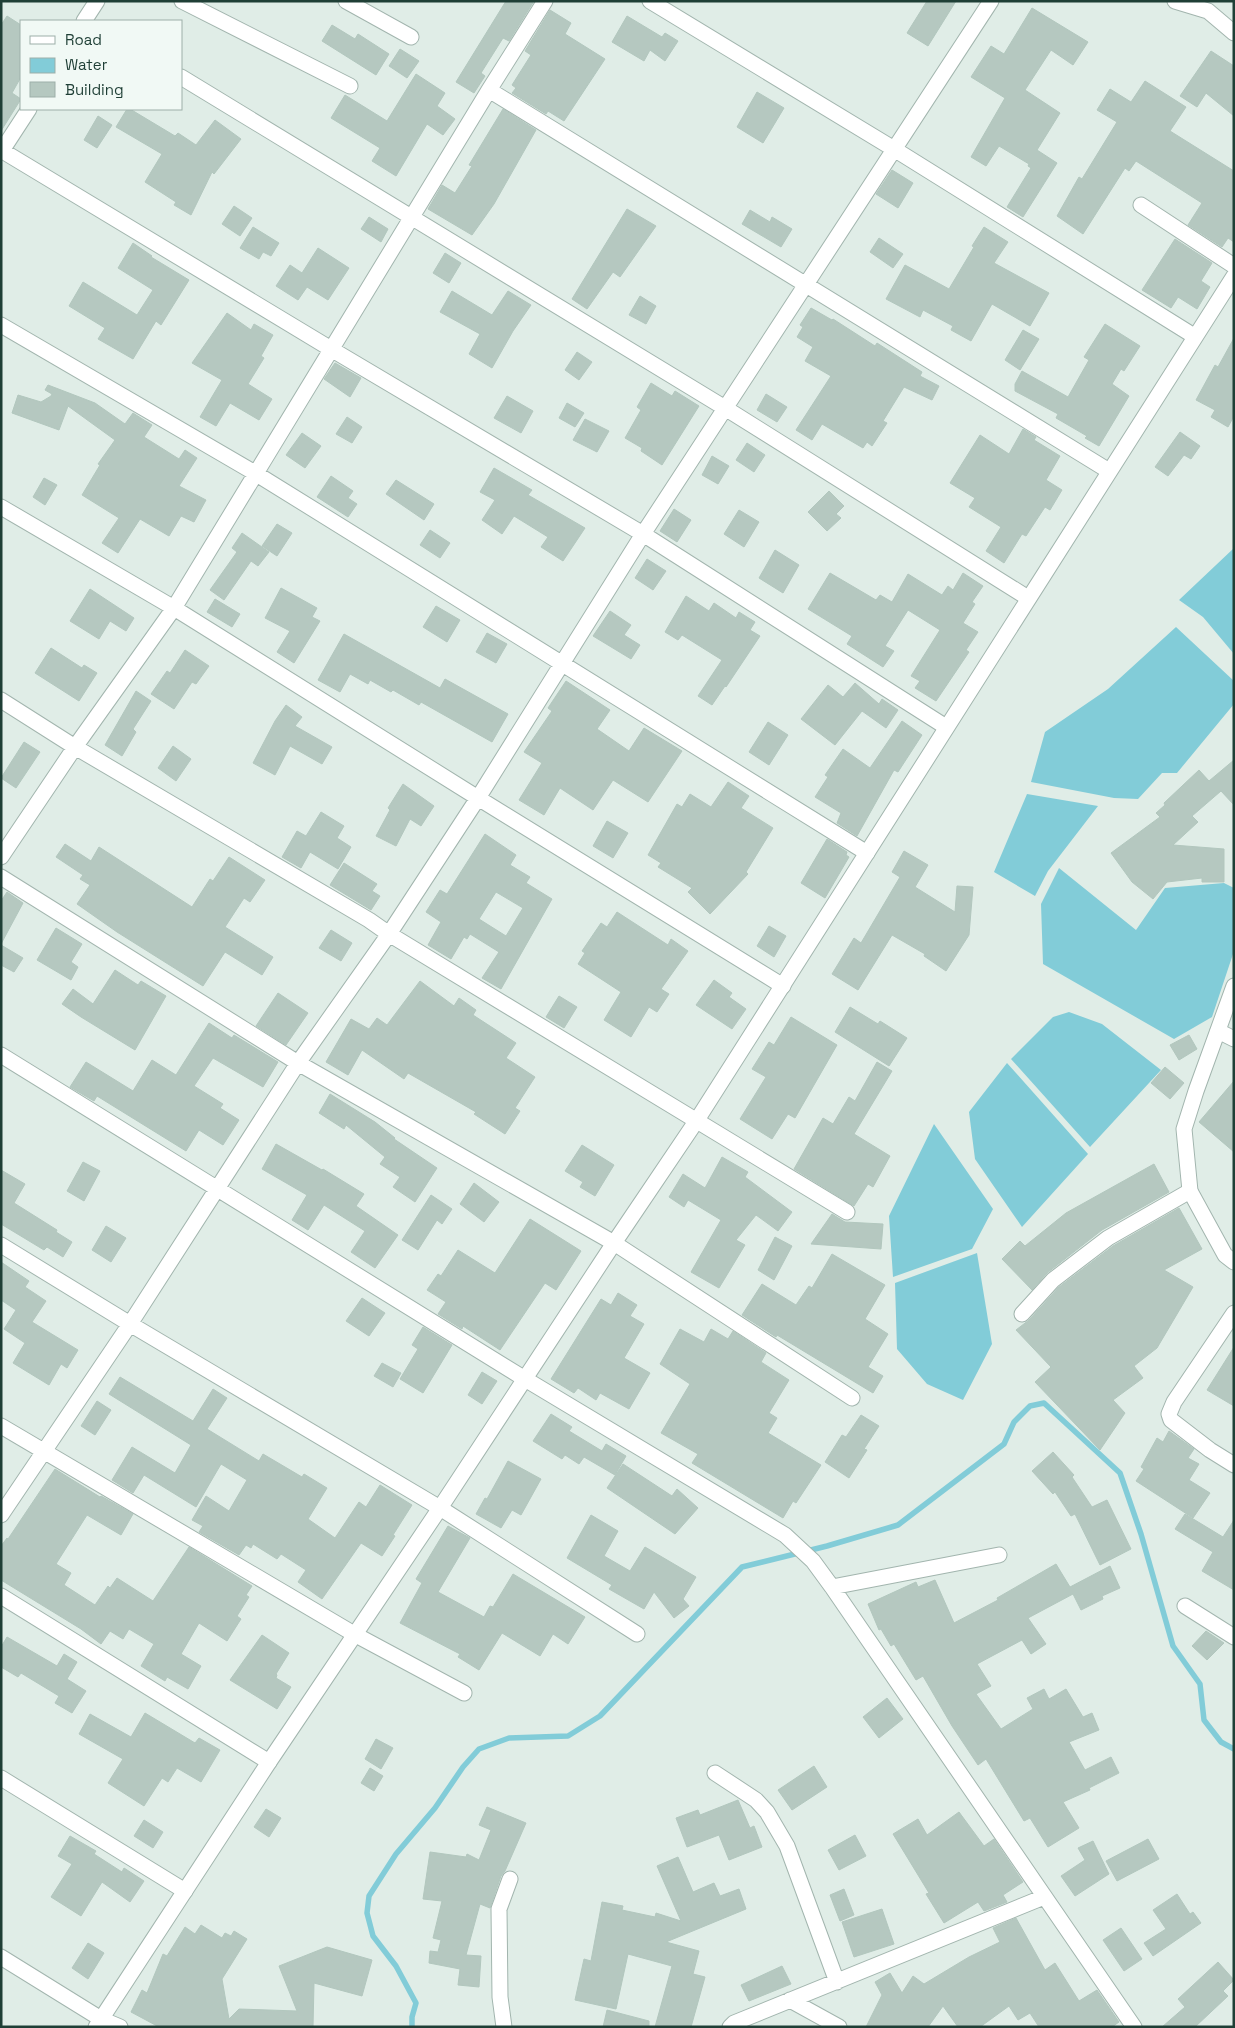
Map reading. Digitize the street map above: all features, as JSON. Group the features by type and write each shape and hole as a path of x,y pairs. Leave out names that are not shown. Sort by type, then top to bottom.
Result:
{"street":[{"path":"86,20 96,1"},
{"path":"182,1 350,86"},
{"path":"346,1 411,37"},
{"path":"1,857 75,747 174,608 545,1"},
{"path":"650,1 894,149 1194,336"},
{"path":"1,1515 130,1324 298,1063 389,934 478,798 643,534 991,1"},
{"path":"1175,1 1204,6 1234,32"},
{"path":"182,78 725,408 1028,598"},
{"path":"489,90 1109,471"},
{"path":"27,110 2,151 643,534 946,727"},
{"path":"1141,205 1234,266"},
{"path":"99,2023 269,1762 697,1120 1194,336 1234,276"},
{"path":"1,325 255,473 867,853"},
{"path":"1,507 174,608 783,986"},
{"path":"1,700 75,747 352,910 847,1212"},
{"path":"1,878 298,1063 614,1243 852,1398"},
{"path":"1234,986 1184,1130 1190,1191 1225,1255 1234,1262"},
{"path":"1218,1031 1234,1039"},
{"path":"1,1055 524,1379 785,1535 813,1561 832,1587 1134,2027"},
{"path":"1022,1314 1053,1280 1108,1238 1190,1191"},
{"path":"1,1245 440,1508 637,1634"},
{"path":"1234,1313 1174,1402 1170,1414 1171,1420 1210,1450 1234,1465"},
{"path":"1,1426 354,1634 464,1693"},
{"path":"832,1587 999,1555"},
{"path":"1,1596 269,1762"},
{"path":"1186,1606 1234,1637"},
{"path":"715,1773 756,1800 767,1812 787,1846 837,1982"},
{"path":"1,1778 185,1891"},
{"path":"504,2027 500,1997 499,1909 510,1879"},
{"path":"730,2027 734,2023 1044,1897"},
{"path":"1,1958 99,2023 120,2027"},
{"path":"790,2000 839,2027"}],"water":[{"path":"1234,548 1234,654 1203,617 1179,600"},
{"path":"1176,627 1234,681 1234,704 1177,773 1162,773 1138,799 1114,798 1031,782 1045,732 1108,689"},
{"path":"1027,794 1098,806 1048,871 1035,896 994,872"},
{"path":"1059,868 1136,930 1165,888 1224,883 1234,888 1234,951 1212,1017 1174,1039 1043,964 1041,904"},
{"path":"1069,1012 1102,1024 1161,1070 1090,1147 1011,1059 1053,1017"},
{"path":"1007,1063 1088,1154 1022,1227 975,1159 969,1112"},
{"path":"934,1124 993,1209 972,1249 893,1277 889,1216"},
{"path":"977,1253 992,1344 963,1400 927,1384 897,1349 895,1283"}],"building":[{"path":"506,1 534,1 509,41 503,38 481,73 485,76 474,93 456,82"},
{"path":"927,1 956,1 928,46 907,33"},
{"path":"1032,8 1088,42 1073,65 1051,50 1025,90 1060,113 1037,150 1057,163 1023,217 1007,207 1031,168 1028,166 1029,164 999,146 986,166 971,157 1005,98 971,77 991,46 1004,54"},
{"path":"550,10 571,23 565,34 605,59 564,121 548,111 546,114 512,93 516,88 512,85 531,55 525,51"},
{"path":"7,16 20,24 20,79 12,93 20,98 20,101 1,131 1,25"},
{"path":"627,16 662,37 665,33 678,41 665,61 650,50 644,61 612,42"},
{"path":"332,25 355,39 358,34 389,54 376,75 322,41"},
{"path":"400,49 419,61 407,78 389,66"},
{"path":"1211,51 1234,66 1234,116 1206,93 1197,107 1180,96"},
{"path":"416,74 445,93 437,106 455,119 443,135 427,124 396,176 372,161 380,148 331,118 345,95 387,121"},
{"path":"1145,81 1186,107 1170,131 1234,171 1234,242 1228,238 1222,247 1188,225 1202,203 1136,161 1129,171 1125,168 1083,234 1057,216 1079,177 1082,179 1117,122 1097,110 1110,89 1131,102"},
{"path":"757,92 784,108 763,143 737,127"},
{"path":"503,109 536,130 494,204 472,235 428,209 442,185 455,193 472,166 469,165"},
{"path":"126,110 132,110 175,136 178,133 196,145 215,120 241,139 214,174 212,172 191,215 174,205 176,202 145,182 162,154 116,127"},
{"path":"98,116 112,125 97,148 84,140"},
{"path":"892,170 913,183 898,208 876,194"},
{"path":"234,206 252,218 240,236 222,224"},
{"path":"627,209 656,226 620,277 613,272 587,309 572,299"},
{"path":"750,210 770,222 772,217 792,229 781,247 742,224"},
{"path":"369,217 388,229 381,242 361,229"},
{"path":"253,227 279,243 271,256 263,252 259,259 240,248"},
{"path":"984,227 1008,242 994,263 1049,293 1030,326 992,304 971,341 951,330 953,326 923,310 920,317 886,299 905,265 949,289"},
{"path":"879,238 903,254 893,268 870,252"},
{"path":"1175,239 1212,263 1201,281 1210,287 1197,309 1178,297 1171,308 1142,290"},
{"path":"133,243 151,257 189,280 161,325 156,321 133,359 98,339 105,328 69,306 83,282 137,315 153,290 118,268"},
{"path":"318,248 349,268 328,300 307,287 298,300 276,286 290,265 302,273"},
{"path":"445,253 461,263 449,283 433,273"},
{"path":"452,291 492,315 508,291 531,305 513,331 492,368 469,354 480,334 440,312"},
{"path":"640,296 656,306 646,324 629,315"},
{"path":"811,308 833,319 875,346 877,343 922,372 920,376 939,386 932,400 904,387 883,421 887,423 872,446 867,442 863,448 822,424 812,440 796,430 831,376 805,361 813,347 797,337 803,327 800,325"},
{"path":"227,313 251,330 254,324 273,335 261,356 264,358 248,384 272,399 259,420 230,403 216,426 200,417 222,380 192,363"},
{"path":"1105,324 1140,346 1124,371 1121,369 1112,384 1129,396 1099,446 1085,438 1087,436 1056,418 1058,414 1015,391 1015,384 1022,371 1068,397 1089,360 1084,357"},
{"path":"1023,330 1039,339 1020,370 1005,360"},
{"path":"1234,338 1234,416 1228,427 1211,417 1215,410 1196,400 1215,365 1218,367"},
{"path":"577,352 592,362 579,380 565,370"},
{"path":"335,363 361,378 350,397 324,379"},
{"path":"651,383 672,396 675,391 699,406 662,465 641,451 642,448 625,438 641,410 637,407"},
{"path":"48,385 95,403 125,424 133,413 152,425 144,437 179,459 185,450 197,458 179,486 206,500 194,522 181,516 169,536 140,519 118,553 102,543 119,518 82,495 100,465 98,464 115,440 68,406 59,430 12,413 18,395 41,402 51,396 52,394 45,390"},
{"path":"766,394 787,407 777,422 757,410"},
{"path":"507,396 533,411 521,433 494,418"},
{"path":"567,403 584,413 575,427 559,418"},
{"path":"347,417 362,427 352,443 336,434"},
{"path":"585,419 609,431 597,452 573,440"},
{"path":"1023,429 1036,437 1034,440 1060,456 1046,480 1062,490 1050,510 1045,507 1026,536 1022,534 1004,563 986,551 1001,527 969,507 975,498 950,483 980,435 1009,454"},
{"path":"1180,432 1200,446 1191,459 1184,455 1168,476 1155,467"},
{"path":"302,433 321,446 305,468 286,455"},
{"path":"747,443 765,455 754,472 736,460"},
{"path":"712,456 729,466 718,484 702,475"},
{"path":"494,468 532,490 528,495 585,528 563,561 541,547 548,537 514,516 502,534 482,520 495,500 480,492"},
{"path":"331,476 353,491 348,498 357,504 348,517 317,497"},
{"path":"44,478 57,485 45,505 33,497"},
{"path":"396,480 434,504 424,520 386,494"},
{"path":"829,491 844,506 836,514 841,518 827,531 808,512"},
{"path":"674,509 691,520 677,542 660,531"},
{"path":"739,510 759,522 744,547 724,534"},
{"path":"277,524 292,533 277,556 262,546"},
{"path":"430,530 450,543 440,558 420,545"},
{"path":"242,533 269,552 258,566 251,561 224,600 210,590 237,552 232,548"},
{"path":"775,550 799,565 783,593 759,578"},
{"path":"647,559 666,571 653,590 635,578"},
{"path":"830,573 876,600 880,595 892,602 908,574 942,595 948,586 953,590 963,573 983,586 972,602 975,604 963,623 978,632 966,650 969,652 936,701 915,688 920,681 911,676 940,630 908,610 885,646 894,651 883,667 847,644 852,636 808,609"},
{"path":"281,588 317,608 312,617 320,621 294,663 277,652 290,631 265,618"},
{"path":"90,589 134,618 126,631 110,621 99,639 70,621"},
{"path":"686,596 709,611 714,603 736,618 739,612 755,622 750,630 760,636 712,705 698,696 722,660 682,635 678,640 665,632"},
{"path":"215,599 240,614 232,627 207,612"},
{"path":"436,606 460,620 447,642 423,627"},
{"path":"610,611 631,625 624,635 640,645 631,659 593,636"},
{"path":"487,633 507,644 496,663 476,652"},
{"path":"344,634 440,688 445,679 508,714 492,742 421,702 419,705 393,690 391,692 370,680 368,684 350,674 340,692 318,680"},
{"path":"51,648 82,668 84,665 97,673 79,701 35,673"},
{"path":"185,650 209,666 196,684 192,682 174,709 151,694 167,671 170,673"},
{"path":"566,681 610,710 597,729 629,751 644,728 682,751 648,802 613,780 593,810 560,788 544,815 519,800 542,763 524,752 552,711 548,708"},
{"path":"855,683 879,704 882,699 898,710 886,728 862,711 835,745 801,719 828,685 843,697"},
{"path":"136,691 151,701 133,729 136,732 122,756 105,745"},
{"path":"286,705 302,717 295,726 332,747 322,764 290,746 275,775 253,763 275,721"},
{"path":"902,721 922,735 898,772 894,770 857,836 837,823 841,813 815,797 828,777 825,775 843,749 870,768"},
{"path":"768,722 788,735 769,765 749,752"},
{"path":"24,742 40,752 16,788 1,778"},
{"path":"173,746 191,759 176,781 158,768"},
{"path":"1234,760 1234,805 1221,791 1192,816 1198,822 1173,845 1224,849 1224,882 1202,882 1202,878 1167,882 1153,899 1132,882 1111,853 1160,817 1156,813 1165,805 1164,803 1199,770 1209,781"},
{"path":"728,782 749,796 741,808 773,828 746,872 748,874 710,914 688,892 692,888 658,867 661,863 648,855 677,804 682,807 690,794 711,807"},
{"path":"403,784 434,806 421,826 410,819 396,846 376,836 390,810 388,808"},
{"path":"321,812 344,826 337,838 351,847 338,869 310,852 301,868 282,857 297,831 306,836"},
{"path":"607,821 628,833 613,858 593,846"},
{"path":"485,834 516,855 510,865 530,877 526,883 552,899 501,989 482,978 499,952 470,934 467,939 464,937 451,959 428,945 441,922 426,912 440,890 447,894","holes":["496,892 523,908 506,936 479,919"]},
{"path":"827,839 847,852 846,855 849,857 825,898 801,883"},
{"path":"65,844 91,861 99,847 192,907 210,879 213,881 229,857 265,880 250,902 244,898 225,927 273,957 262,975 225,952 203,986 117,932 77,904 90,885 80,879 83,875 56,857"},
{"path":"904,851 928,865 915,887 955,912 957,886 973,887 969,935 946,971 924,956 925,954 892,935 858,990 832,974 854,938 861,943 900,877 892,872"},
{"path":"344,863 377,884 372,891 380,896 371,910 330,885"},
{"path":"7,892 23,903 1,944 1,901"},
{"path":"617,912 668,945 671,939 688,951 661,989 669,994 657,1012 649,1007 631,1037 604,1020 621,992 578,964 585,953 582,951 601,923 607,927"},
{"path":"769,926 786,936 774,957 757,946"},
{"path":"56,928 82,944 71,962 78,967 71,980 37,960"},
{"path":"331,930 352,943 341,961 319,948"},
{"path":"1,945 23,958 14,972 1,965"},
{"path":"115,970 138,985 141,981 166,996 135,1050 62,1004 73,989 93,1004"},
{"path":"714,980 732,993 729,997 746,1009 732,1029 696,1005"},
{"path":"420,981 454,1006 459,998 476,1010 473,1015 516,1043 506,1058 535,1077 515,1108 520,1111 505,1134 474,1114 476,1112 408,1073 404,1079 362,1050 348,1075 326,1062 351,1019 369,1029 377,1018 387,1025"},
{"path":"278,993 308,1013 286,1045 256,1026"},
{"path":"559,996 577,1007 564,1028 546,1017"},
{"path":"850,1007 878,1024 880,1021 907,1038 889,1066 835,1032"},
{"path":"791,1017 837,1045 795,1118 788,1114 772,1139 740,1119 766,1077 752,1069 769,1042 774,1045"},
{"path":"209,1023 232,1038 234,1035 278,1062 263,1087 213,1058 194,1086 223,1104 220,1108 239,1120 223,1145 199,1130 186,1151 97,1096 94,1101 70,1087 86,1062 133,1091 152,1060 176,1075"},
{"path":"1189,1035 1197,1049 1179,1060 1170,1045"},
{"path":"877,1062 892,1071 854,1134 890,1156 873,1187 868,1184 854,1206 794,1169 823,1118 833,1124 849,1097 855,1101"},
{"path":"1165,1067 1184,1083 1170,1099 1151,1083"},
{"path":"1234,1081 1234,1152 1199,1122"},
{"path":"330,1094 375,1122 394,1139 437,1168 415,1202 393,1187 400,1177 380,1164 385,1157 346,1125 344,1129 319,1113"},
{"path":"276,1144 364,1194 356,1206 398,1235 375,1268 351,1252 365,1231 324,1205 308,1230 292,1220 307,1195 262,1169"},
{"path":"582,1145 614,1165 595,1196 580,1187 583,1182 565,1171"},
{"path":"722,1157 748,1172 745,1177 792,1212 778,1231 756,1215 736,1240 745,1245 719,1288 691,1272 721,1220 688,1200 684,1207 669,1197 683,1174 705,1188"},
{"path":"83,1162 100,1171 84,1201 67,1191"},
{"path":"1154,1164 1169,1192 1102,1230 1047,1273 1032,1290 1002,1259 1020,1241 1025,1246 1066,1213"},
{"path":"1,1170 25,1184 14,1203 57,1230 56,1232 72,1242 63,1257 47,1247 44,1250 1,1224"},
{"path":"474,1183 499,1202 484,1222 460,1204"},
{"path":"431,1195 452,1209 442,1224 437,1220 418,1250 402,1240"},
{"path":"1179,1208 1202,1249 1164,1270 1193,1287 1157,1348 1134,1366 1143,1378 1113,1400 1125,1413 1100,1450 1035,1382 1051,1367 1016,1330 1029,1320 1059,1287 1113,1246"},
{"path":"832,1214 845,1222 883,1224 881,1249 811,1244"},
{"path":"530,1219 581,1251 556,1290 545,1283 500,1350 463,1326 462,1329 438,1314 446,1302 427,1290 438,1274 441,1276 458,1250 495,1273"},
{"path":"106,1226 126,1238 111,1262 92,1250"},
{"path":"775,1237 792,1246 774,1280 758,1270"},
{"path":"832,1254 885,1285 865,1319 888,1334 868,1367 883,1376 873,1393 777,1335 776,1337 742,1315 762,1284 796,1305 809,1286 812,1288"},
{"path":"1,1262 29,1281 25,1287 46,1301 32,1322 78,1350 67,1368 61,1364 49,1385 13,1363 25,1343 4,1329 16,1310 1,1300"},
{"path":"618,1293 637,1305 630,1316 644,1324 624,1358 650,1373 629,1409 600,1393 596,1400 578,1388 574,1393 551,1379 601,1299 611,1305"},
{"path":"362,1298 385,1313 369,1336 346,1321"},
{"path":"423,1327 452,1345 423,1393 400,1379 418,1349 412,1345"},
{"path":"680,1329 704,1342 711,1329 728,1339 733,1331 766,1353 761,1362 789,1380 769,1413 777,1418 768,1433 821,1465 796,1503 793,1501 783,1518 692,1463 698,1454 661,1433 690,1384 660,1364"},
{"path":"1234,1347 1234,1406 1207,1390"},
{"path":"382,1363 401,1373 393,1387 374,1376"},
{"path":"482,1372 497,1381 482,1404 468,1395"},
{"path":"120,1377 193,1421 213,1389 227,1398 207,1429 259,1461 263,1454 302,1477 304,1474 327,1488 308,1519 335,1538 359,1502 366,1507 380,1485 412,1505 382,1556 361,1543 322,1599 298,1582 306,1570 281,1554 277,1559 253,1544 251,1548 246,1545 239,1555 199,1532 203,1526 192,1520 206,1496 229,1511 247,1480 221,1464 196,1507 144,1475 133,1493 112,1480 132,1447 175,1473 191,1445 109,1394"},
{"path":"97,1401 111,1410 95,1435 81,1426"},
{"path":"551,1414 572,1427 569,1431 602,1451 606,1444 626,1456 615,1475 584,1457 579,1464 565,1455 562,1459 533,1441"},
{"path":"861,1415 879,1426 864,1449 867,1450 849,1478 825,1462 842,1435 846,1437"},
{"path":"1169,1431 1194,1449 1188,1458 1199,1464 1189,1480 1210,1493 1193,1518 1136,1481 1144,1469 1141,1467 1157,1438 1163,1442"},
{"path":"1053,1452 1074,1475 1072,1477 1092,1507 1107,1500 1131,1549 1100,1565 1075,1514 1071,1516 1055,1492 1053,1494 1032,1471"},
{"path":"508,1461 541,1479 521,1515 512,1510 501,1528 476,1514 485,1498 487,1499"},
{"path":"623,1464 672,1496 677,1489 698,1508 675,1534 607,1488"},
{"path":"55,1469 100,1497 133,1514 121,1535 87,1515 56,1564 71,1573 64,1585 95,1605 108,1586 110,1588 117,1578 153,1601 189,1547 252,1586 246,1595 249,1597 237,1616 241,1619 227,1641 199,1623 181,1654 201,1666 188,1689 167,1677 165,1681 141,1666 154,1644 129,1629 123,1639 110,1631 101,1644 81,1629 1,1580 1,1546 8,1539"},
{"path":"1185,1514 1223,1537 1234,1520 1234,1590 1202,1571 1213,1552 1175,1529"},
{"path":"591,1515 618,1531 604,1556 630,1571 645,1547 696,1577 683,1599 689,1606 674,1618 654,1592 644,1609 609,1589 612,1585 567,1558"},
{"path":"448,1526 470,1538 438,1592 484,1617 490,1606 493,1607 513,1574 585,1617 568,1644 553,1634 540,1656 502,1633 479,1670 458,1657 460,1654 400,1623 422,1583 416,1579"},
{"path":"1056,1564 1070,1587 1110,1566 1120,1588 1102,1596 1103,1599 1081,1610 1073,1594 1028,1618 1046,1644 1031,1654 1022,1640 977,1664 991,1686 976,1694 1001,1729 1033,1709 1027,1698 1044,1689 1049,1699 1066,1689 1083,1717 1092,1713 1099,1730 1069,1742 1085,1770 1111,1757 1119,1773 1089,1788 1090,1790 1063,1802 1079,1828 1048,1847 1030,1818 1024,1821 986,1759 978,1765 952,1726 923,1676 916,1680 894,1644 891,1646 881,1629 879,1630 868,1604 916,1582 918,1587 935,1580 954,1623 998,1600 997,1598"},
{"path":"1206,1631 1224,1643 1207,1660 1192,1646"},
{"path":"262,1635 289,1653 276,1674 276,1678 291,1687 277,1709 230,1680"},
{"path":"7,1637 57,1666 64,1654 77,1662 67,1679 86,1691 72,1713 55,1703 59,1696 21,1673 18,1677 1,1667 1,1647"},
{"path":"887,1698 903,1719 879,1738 863,1717"},
{"path":"145,1713 195,1743 199,1738 220,1750 201,1782 177,1768 168,1782 162,1778 144,1806 108,1783 123,1759 79,1734 90,1714 131,1737"},
{"path":"376,1739 393,1748 381,1769 365,1759"},
{"path":"814,1766 827,1787 792,1810 778,1790"},
{"path":"370,1768 383,1776 374,1791 361,1783"},
{"path":"738,1800 750,1828 754,1826 762,1847 729,1860 719,1835 687,1847 676,1818 698,1810 700,1815"},
{"path":"487,1807 526,1823 501,1876 490,1908 480,1904 466,1955 481,1956 479,1987 458,1985 460,1969 429,1963 430,1951 438,1952 441,1940 433,1938 442,1901 423,1899 430,1852 466,1857 467,1854 479,1860 491,1830 479,1825"},
{"path":"266,1809 281,1818 269,1837 254,1827"},
{"path":"959,1812 984,1846 994,1839 1023,1882 1003,1895 1007,1902 984,1911 978,1902 944,1923 926,1894 929,1893 893,1834 918,1819 927,1835"},
{"path":"144,1820 163,1832 153,1848 134,1836"},
{"path":"855,1835 866,1856 839,1870 828,1850"},
{"path":"70,1836 96,1851 94,1854 122,1872 124,1868 144,1881 130,1902 102,1882 81,1916 51,1897 72,1864 58,1856"},
{"path":"1148,1839 1159,1859 1117,1881 1106,1861"},
{"path":"1093,1841 1109,1874 1075,1896 1061,1876 1085,1860 1078,1848"},
{"path":"678,1857 693,1892 714,1883 720,1896 739,1889 746,1909 666,1942 699,1951 693,1974 705,1977 691,2027 655,2027 672,1966 628,1954 616,2009 575,2000 584,1959 591,1961 602,1902 623,1906 622,1910 655,1917 656,1913 681,1921 657,1866"},
{"path":"844,1889 854,1915 840,1921 830,1895"},
{"path":"1177,1894 1190,1914 1193,1912 1201,1923 1153,1956 1144,1943 1166,1929 1153,1910"},
{"path":"882,1909 894,1944 854,1957 842,1922"},
{"path":"1016,1918 1045,1970 1055,1963 1079,2001 1097,1990 1119,2022 1112,2027 1039,2027 1030,2013 1018,2020 1009,2006 980,2027 958,2027 943,2006 928,2027 866,2027 882,1995 875,1982 890,1973 902,1993 913,1976 924,1984 969,1957 1000,1942 993,1928"},
{"path":"201,1925 222,1938 225,1933 231,1936 234,1931 247,1939 222,1979 229,2019 239,2009 297,2011 279,1966 327,1947 372,1960 362,1996 314,1983 313,2027 159,2027 131,2012 142,1990 147,1993 163,1954 167,1956 185,1927 195,1934"},
{"path":"1121,1928 1142,1959 1124,1971 1103,1940"},
{"path":"88,1943 104,1953 88,1979 72,1968"},
{"path":"1218,1962 1234,1980 1223,1991 1228,1996 1195,2027 1162,2027 1185,2007 1178,1999"},
{"path":"782,1966 791,1984 749,2001 741,1985"},
{"path":"607,2010 649,2021 649,2027 603,2027"}],"waterway":[{"path":"412,2027 412,2017 416,2003 396,1966 373,1936 367,1913 369,1896 396,1854 435,1808 463,1767 479,1749 509,1738 568,1736 600,1716 742,1567 827,1546 898,1525 1004,1444 1014,1422 1030,1406 1044,1403 1120,1473 1141,1534 1173,1646 1200,1684 1204,1720 1221,1742 1234,1749"}]}
